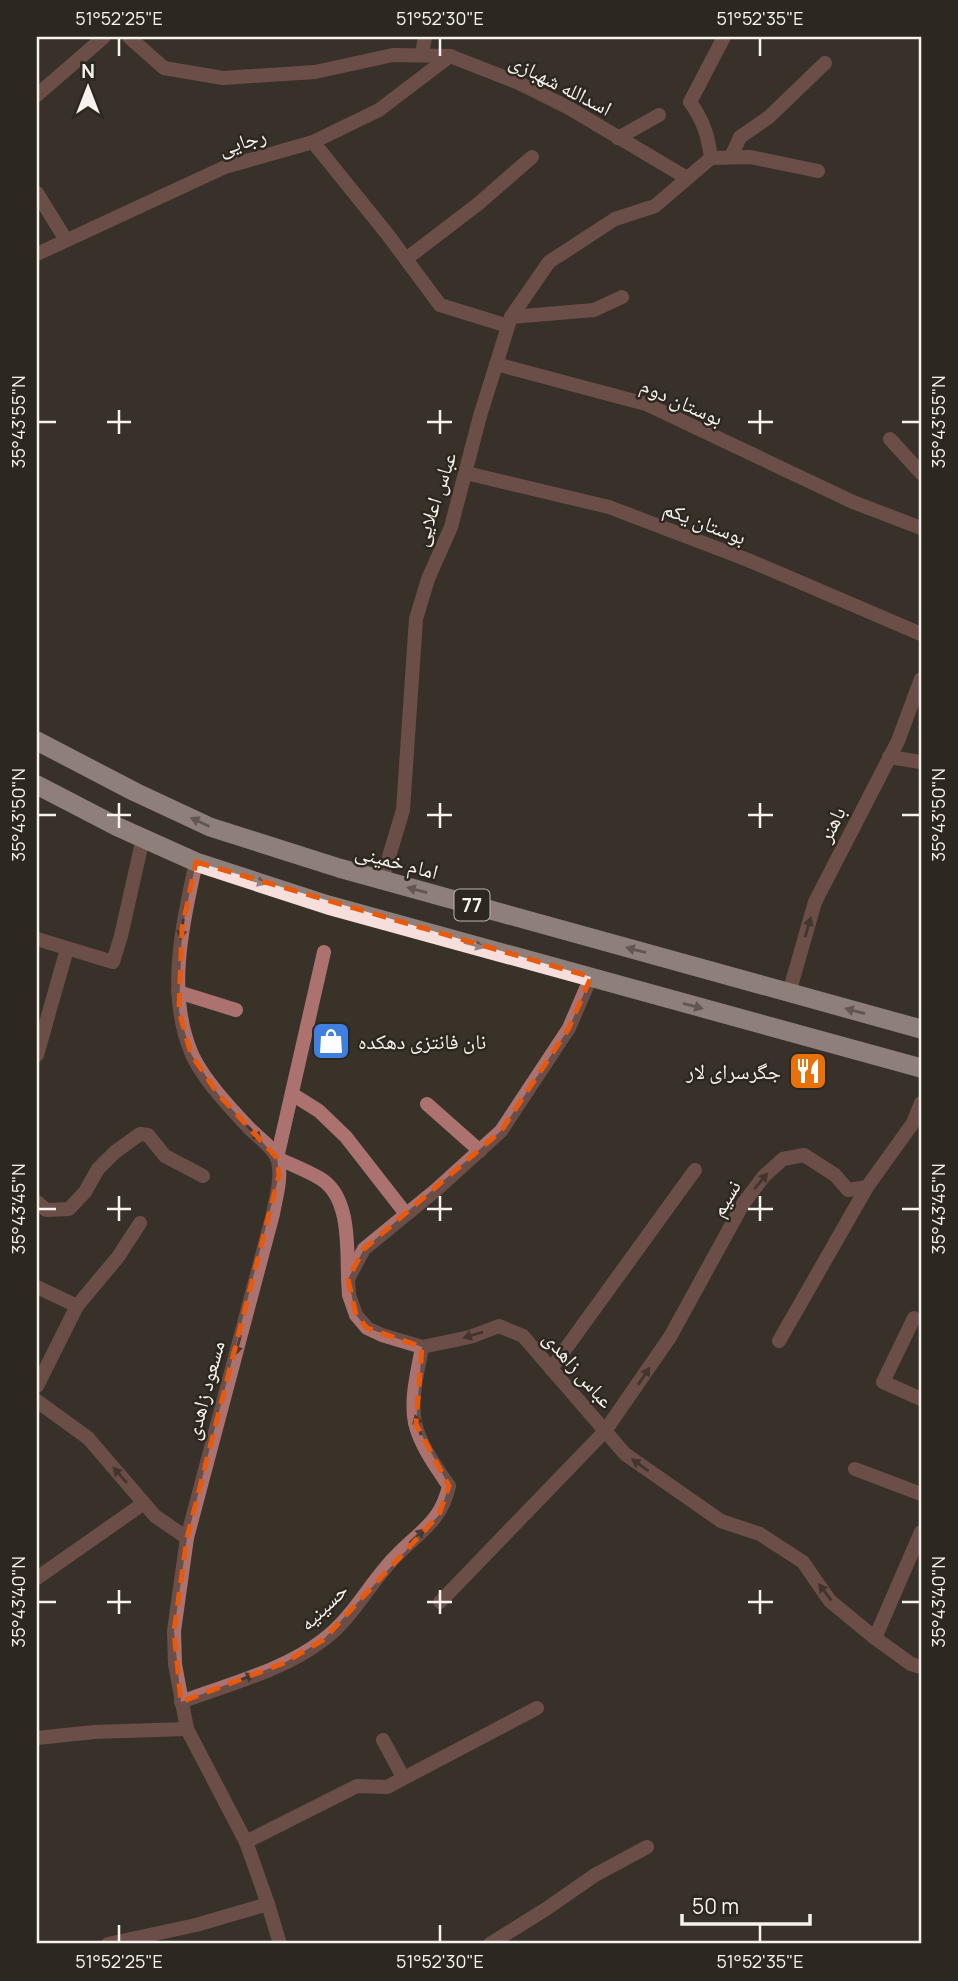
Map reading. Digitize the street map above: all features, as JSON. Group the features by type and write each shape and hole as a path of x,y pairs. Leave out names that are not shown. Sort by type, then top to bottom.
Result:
{"highway":[{"name":"امام خمینی","path":"37,741 209,827 382,880 921,1029"},
{"name":"77","path":"37,785 196,862 328,905 921,1068"}],"street":[{"path":"37,95 104,37"},
{"name":"اسدالله شهبازی","path":"128,37 164,68 223,78 315,72 393,55 450,56 519,83 569,108 687,178"},
{"path":"422,55 425,37"},
{"path":"724,37 690,102 701,117 708,134 711,158 750,156 818,171"},
{"name":"رجایی","path":"37,254 225,167 313,142 379,110 450,56"},
{"path":"731,157 740,137 769,117 825,63"},
{"path":"618,138 659,115"},
{"path":"313,142 440,305 510,322 594,310 622,297"},
{"path":"406,259 478,204 532,157"},
{"name":"عباس اعلایی","path":"382,880 404,810 416,619 428,579 451,527 510,322 548,262 615,219 655,206 711,158"},
{"path":"37,193 66,240"},
{"name":"بوستان دوم","path":"496,364 646,404 853,502 921,528"},
{"path":"890,439 921,473"},
{"name":"بوستان یکم","path":"466,473 608,507 748,560 921,634"},
{"name":"باهنر","path":"789,992 815,902 898,741 921,679"},
{"path":"889,757 921,762"},
{"path":"37,939 113,962 143,838"},
{"path":"196,862 182,929 178,992 179,1011 191,1054 218,1094 277,1158 323,1180 335,1194 342,1211 348,1279"},
{"path":"37,1055 67,949"},
{"name":"مسعود زاهدی","path":"280,1944 246,1842 187,1729 175,1664 174,1631 187,1538 273,1214 279,1175 277,1158 324,952"},
{"path":"348,1279 363,1248 501,1131 562,1039 590,977"},
{"path":"178,992 236,1010"},
{"path":"292,1094 318,1111 346,1137 406,1214"},
{"path":"779,1341 867,1187 913,1123 921,1103"},
{"path":"427,1104 480,1151"},
{"path":"37,1202 46,1210 69,1209 85,1192 98,1169 115,1152 141,1134 148,1135 165,1156 203,1176"},
{"name":"نسیم","path":"440,1602 605,1432 670,1337 743,1204 764,1176 783,1159 804,1155 835,1175 848,1190 867,1187"},
{"path":"551,1369 695,1170"},
{"path":"37,1386 76,1306 118,1257 140,1223"},
{"name":"عباس زاهدی","path":"348,1279 349,1295 356,1314 367,1328 422,1346 470,1337 499,1326 523,1336 625,1454 722,1521 760,1534 803,1562 830,1601 875,1638 911,1664 921,1667"},
{"path":"37,1287 76,1306"},
{"path":"914,1318 883,1382 921,1399"},
{"name":"حسینیه","path":"181,1702 284,1662 323,1640 354,1608 394,1558 439,1515 449,1486 429,1455 415,1424 414,1400 422,1346"},
{"path":"37,1401 88,1438 155,1516 187,1538"},
{"path":"855,1469 921,1494"},
{"path":"37,1578 144,1503"},
{"path":"875,1638 921,1532"},
{"path":"246,1842 357,1786 387,1787 537,1708"},
{"path":"37,1738 94,1732 187,1729"},
{"path":"383,1740 403,1777"},
{"path":"489,1944 595,1875 647,1847"},
{"path":"108,1944 135,1941 268,1903"}],"highlighted area":[{"path":"196,862 591,977 569,1028 501,1131 364,1249 348,1279 356,1315 367,1328 422,1347 416,1424 449,1486 439,1515 323,1640 284,1663 181,1702 174,1631 187,1538 279,1175 277,1158 218,1094 191,1054 179,1011 182,929"}],"place":[{"name":"نان فانتزی دهکده","path":"331,1041"},
{"name":"جگرسرای لار","path":"808,1071"}]}
